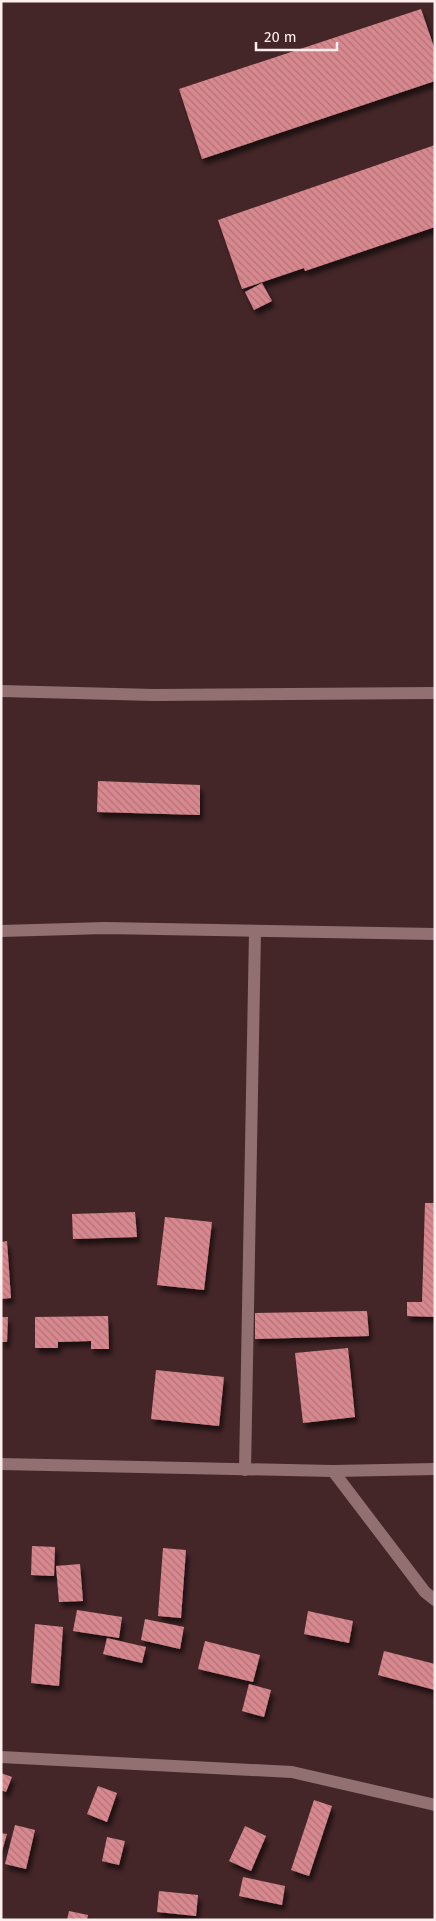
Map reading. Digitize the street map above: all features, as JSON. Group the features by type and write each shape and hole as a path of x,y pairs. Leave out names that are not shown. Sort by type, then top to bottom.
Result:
{"street":[{"path":"1,691 154,695 435,693"},
{"path":"1,931 105,928 435,934"},
{"path":"245,1470 255,932"},
{"path":"1,1464 245,1470 435,1469"},
{"path":"333,1471 425,1592 435,1600"},
{"path":"1,1757 292,1772 435,1804"}],"building":[{"path":"421,9 435,50 435,81 202,159 179,89"},
{"path":"435,145 435,227 305,271 304,268 242,289 218,220"},
{"path":"262,283 272,301 254,310 245,292"},
{"path":"98,781 200,785 200,815 97,812"},
{"path":"425,1203 435,1203 435,1317 407,1316 407,1302 422,1302"},
{"path":"135,1212 137,1237 73,1239 72,1214"},
{"path":"165,1217 212,1222 204,1290 157,1285"},
{"path":"7,1241 11,1298 1,1299 1,1242"},
{"path":"367,1311 369,1336 255,1339 255,1313"},
{"path":"108,1316 109,1349 91,1349 91,1341 58,1342 58,1348 35,1348 35,1317"},
{"path":"1,1317 8,1317 7,1342 1,1342"},
{"path":"348,1348 355,1417 303,1423 295,1353"},
{"path":"156,1370 224,1377 219,1426 151,1419"},
{"path":"32,1546 55,1547 54,1576 31,1575"},
{"path":"163,1548 186,1550 181,1618 158,1616"},
{"path":"80,1564 83,1601 59,1602 56,1566"},
{"path":"77,1610 122,1617 119,1638 73,1631"},
{"path":"308,1611 353,1621 349,1643 304,1634"},
{"path":"145,1619 184,1627 180,1649 141,1640"},
{"path":"35,1624 63,1627 59,1686 31,1683"},
{"path":"107,1638 146,1647 142,1663 103,1654"},
{"path":"205,1641 260,1655 253,1682 198,1669"},
{"path":"384,1651 435,1664 435,1690 378,1675"},
{"path":"249,1684 271,1690 264,1717 242,1711"},
{"path":"1,1773 12,1777 6,1792 1,1790"},
{"path":"98,1786 117,1793 107,1822 87,1814"},
{"path":"314,1800 332,1806 309,1876 291,1870"},
{"path":"15,1825 35,1830 26,1869 5,1864"},
{"path":"245,1826 266,1836 251,1871 229,1861"},
{"path":"1,1833 7,1834 2,1851 1,1851"},
{"path":"107,1837 125,1841 119,1865 102,1861"},
{"path":"243,1877 285,1886 282,1905 239,1896"},
{"path":"159,1891 198,1895 196,1916 157,1912"},
{"path":"69,1911 88,1915 87,1920 67,1920"}]}
